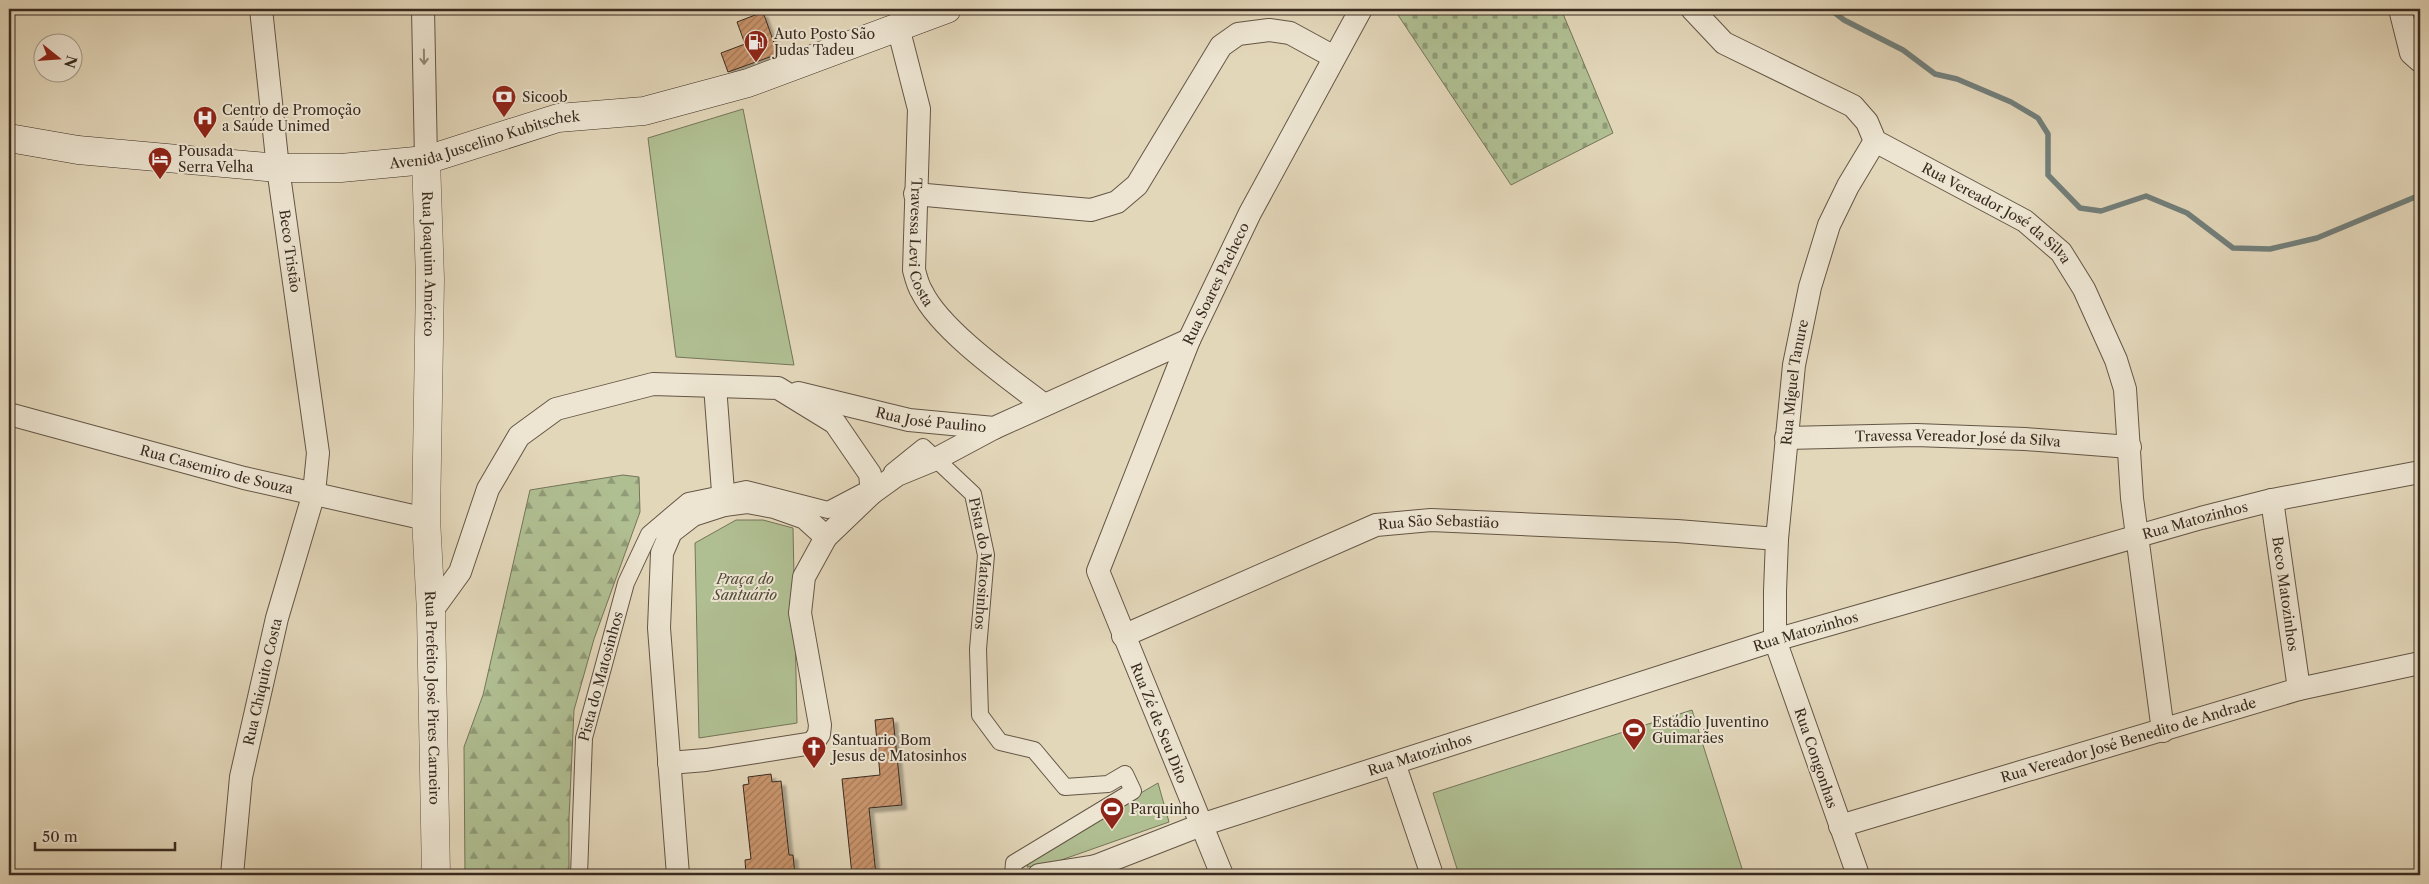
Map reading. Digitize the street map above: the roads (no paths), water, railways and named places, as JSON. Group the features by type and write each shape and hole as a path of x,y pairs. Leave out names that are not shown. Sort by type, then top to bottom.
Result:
{"main road":[{"name":"Avenida Juscelino Kubitschek","path":"9,138 78,150 278,168 341,168 426,160 558,118 644,111 748,83 947,9"},
{"name":"Rua Joaquim Américo","path":"426,160 430,279 426,519"},
{"name":"Rua Prefeito José Pires Carneiro","path":"426,519 431,612 436,875"}],"street":[{"name":"Beco Tristão","path":"261,9 278,168 318,453 314,493"},
{"name":"Rua Joaquim Américo","path":"422,9 426,160"},
{"name":"Rua Soares Pacheco","path":"1098,571 1190,340 1250,213 1361,9"},
{"path":"1692,9 1724,43 1853,106 1867,122 1876,141"},
{"path":"2400,9 2411,53 2420,61"},
{"name":"Travessa Levi Costa","path":"898,27 919,109 920,135 915,194 914,270 922,293 940,318 994,367 1044,405"},
{"path":"915,194 1090,210 1117,202 1137,185 1221,46 1238,34 1269,30 1290,33 1334,57"},
{"name":"Rua Miguel Tanure","path":"1775,640 1777,539 1794,365 1810,288 1829,225 1848,186 1876,141"},
{"name":"Rua Vereador José da Silva","path":"1876,141 2025,221 2061,252 2084,289 2116,360 2125,389 2132,498 2163,731"},
{"name":"Rua José Paulino","path":"778,388 909,420 994,428 1190,340"},
{"path":"431,612 460,572 488,489 519,436 556,409 653,384 778,388 834,423 870,474 872,490"},
{"path":"715,386 724,499"},
{"name":"Rua Casemiro de Souza","path":"9,414 244,478 426,519"},
{"path":"669,763 706,760 814,743 819,734 820,725 800,613 804,577 826,537 872,490 898,475 936,459 994,428"},
{"name":"Travessa Vereador José da Silva","path":"1786,438 1926,436 2025,439 2130,447"},
{"name":"Pista do Matosinhos","path":"936,459 973,494 986,555 978,649 980,715 1000,742 1034,750 1065,787 1108,784 1125,774 1133,790 1014,863 1012,875"},
{"name":"Rua Matozinhos","path":"1091,871 1201,825 1775,640 2137,535 2272,500 2420,472"},
{"name":"Pista do Matosinhos","path":"580,875 584,738 626,583 649,534 688,501 724,499 746,489 828,510 872,490"},
{"name":"Rua Chiquito Costa","path":"232,875 241,777 277,618 314,493"},
{"path":"678,875 659,628 662,553 672,532 694,515 724,499 774,507 805,518 826,537"},
{"name":"Beco Matozinhos","path":"2272,500 2299,689"},
{"name":"Rua São Sebastião","path":"1123,636 1376,525 1432,520 1677,531 1777,539"},
{"name":"Rua Zé de Seu Dito","path":"1098,571 1222,875"},
{"name":"Rua Congonhas","path":"1775,640 1858,875"},
{"name":"Rua Vereador José Benedito de Andrade","path":"1840,826 2043,763 2163,731 2299,689 2420,663"},
{"path":"1394,763 1432,875"},
{"path":"1039,875 1091,871"}],"waterway":[{"path":"1830,9 1844,20 1903,50 1935,74 1957,79 2011,102 2038,118 2048,134 2048,175 2080,208 2101,211 2146,196 2187,213 2233,248 2270,249 2317,238 2420,195"}],"place":[{"name":"Auto Posto São Judas Tadeu","path":"756,63"},
{"name":"Sicoob","path":"504,118"},
{"name":"Centro de Promoção a Saúde Unimed","path":"205,139"},
{"name":"Pousada Serra Velha","path":"160,180"},
{"name":"Estádio Juventino Guimarães","path":"1634,751"},
{"name":"Santuario Bom Jesus de Matosinhos","path":"814,769"},
{"name":"Parquinho","path":"1112,830"}],"park label":[{"name":"Praça do Santuário","path":"745,588"}]}
